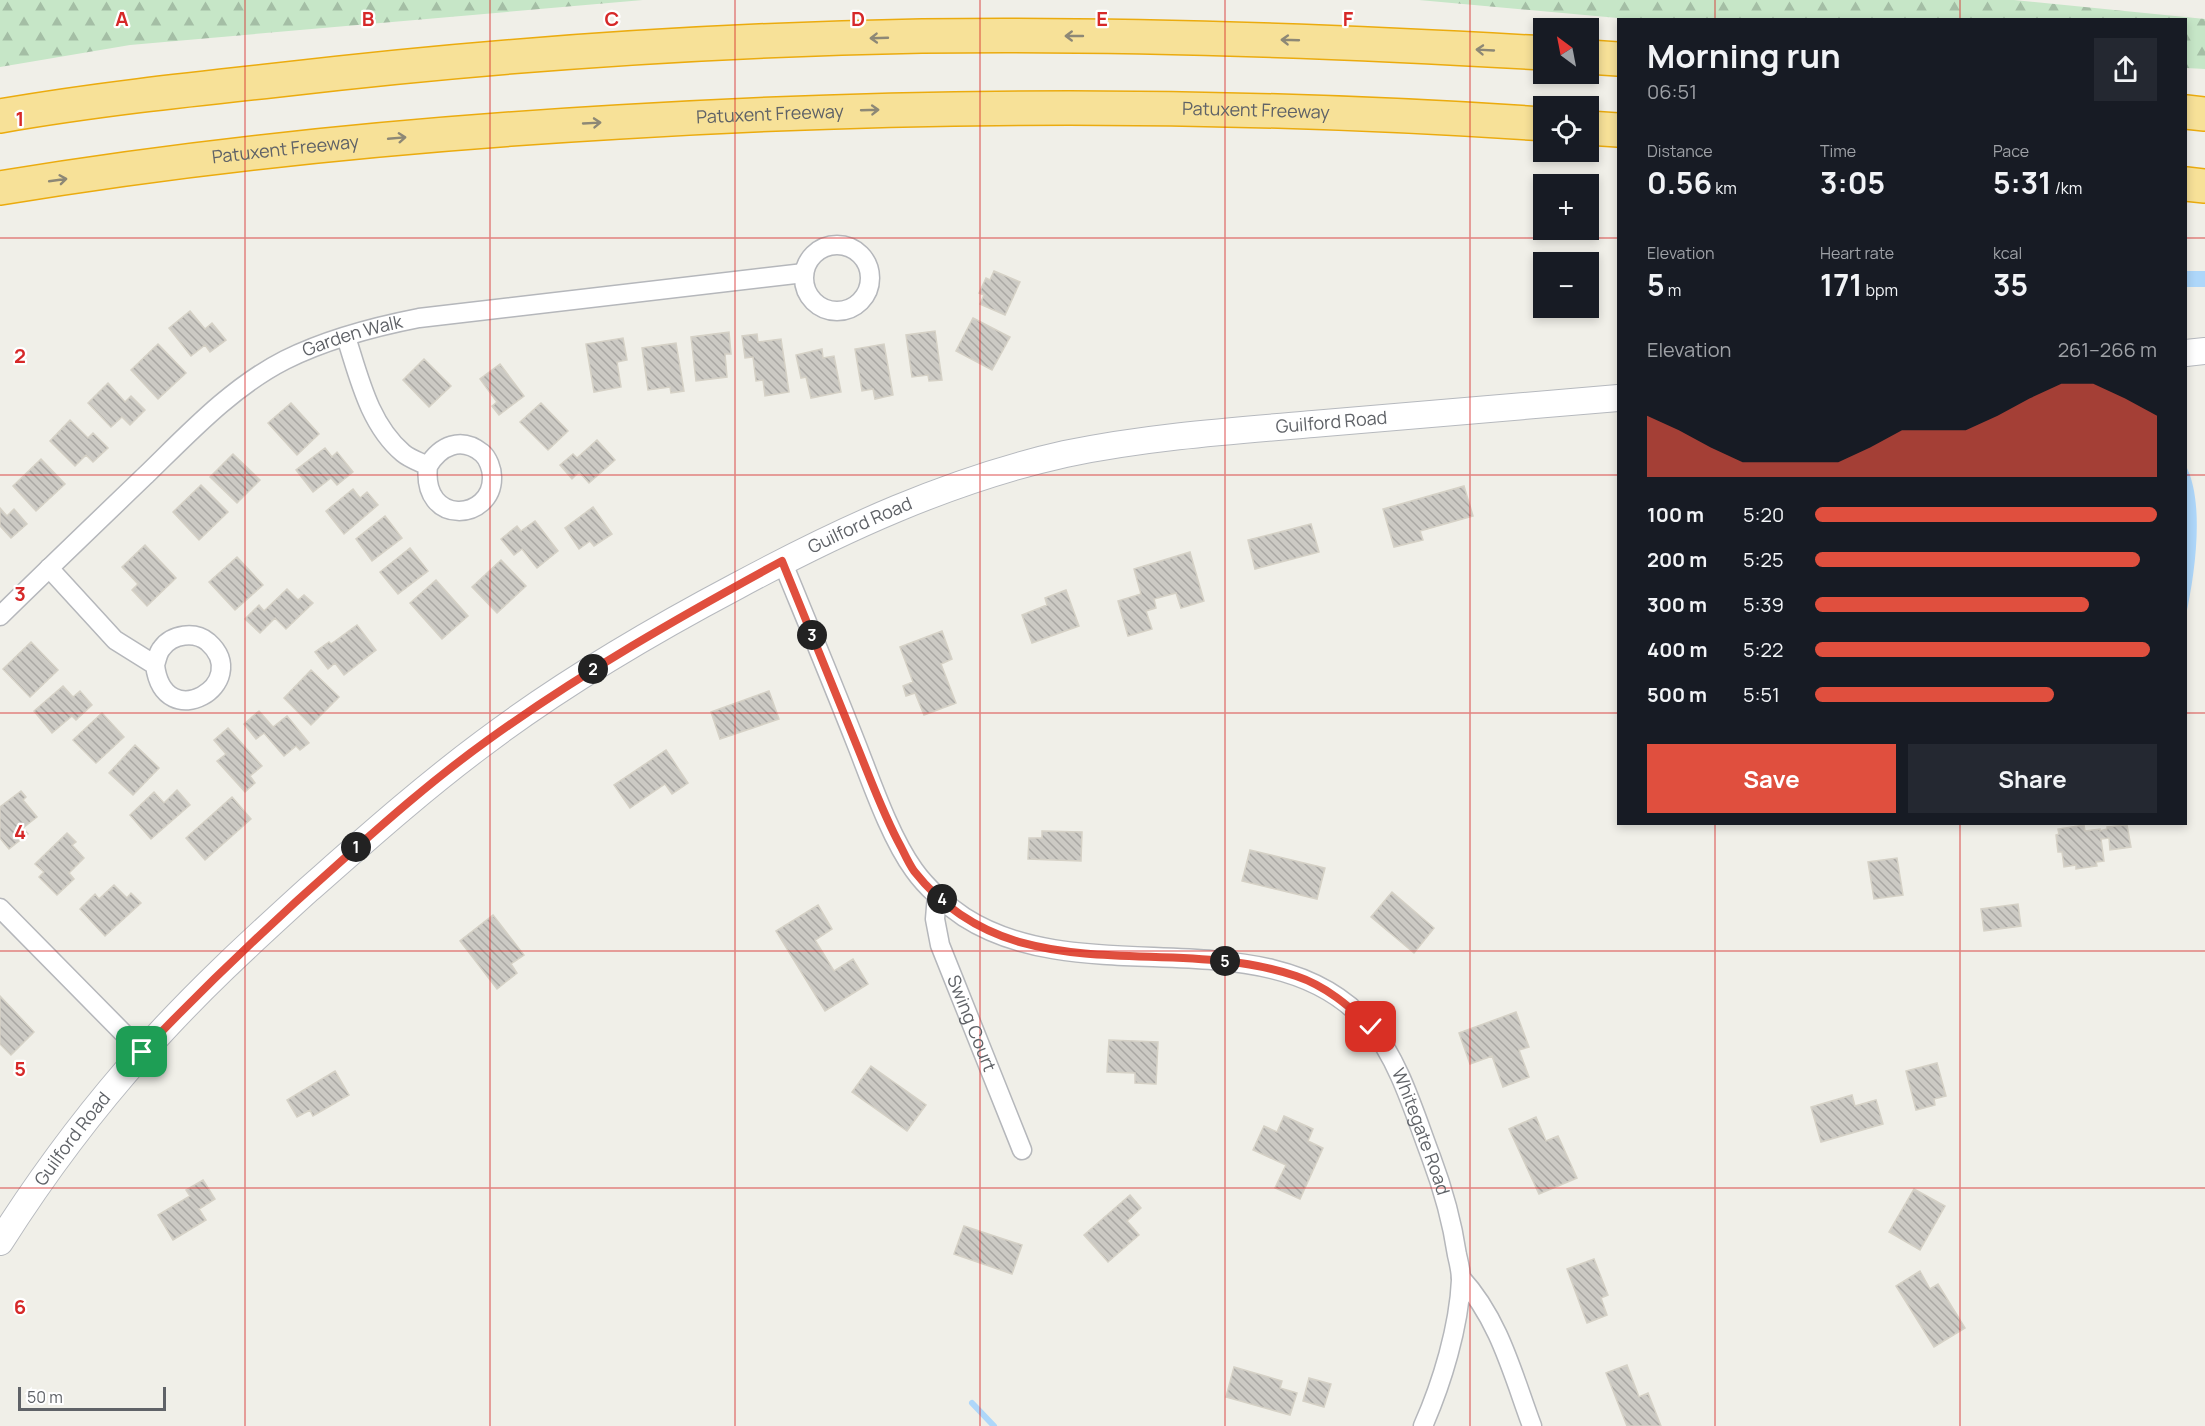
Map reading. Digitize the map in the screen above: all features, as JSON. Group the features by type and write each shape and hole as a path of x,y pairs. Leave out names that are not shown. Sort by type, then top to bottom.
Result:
{"highway":[{"path":"0,116 183,90 352,71 507,57 712,44 921,36 1082,36 1266,39 1533,52"},
{"path":"1599,58 1617,59"},
{"name":"Patuxent Freeway","path":"0,188 192,161 361,141 513,128 710,116 918,108 1072,107 1399,115 1533,123"},
{"path":"2187,112 2205,114"},
{"path":"1599,129 1617,130"},
{"path":"2187,184 2205,186"}],"main road":[{"path":"2187,353 2205,351"},
{"name":"Guilford Road","path":"0,1242 21,1209 76,1134 142,1052 276,919 394,814 486,741 607,661 701,605 782,561 845,530 912,502 1004,470 1064,455 1186,435 1617,398"}],"street":[{"name":"Garden Walk","path":"0,616 199,424 246,385 284,361 312,348 379,326 419,318 804,273"},
{"path":"346,337 379,426 405,455 428,466"},
{"name":"Whitegate Road","path":"782,561 876,794 896,837 913,870 937,895 964,917 997,934 1032,946 1077,954 1208,959 1252,964 1297,976 1324,989 1350,1006 1371,1027 1386,1051 1412,1107 1439,1180 1452,1222 1461,1278 1456,1319 1445,1366 1423,1426"},
{"path":"49,568 115,640 155,665"},
{"name":"Swing Court","path":"937,895 935,920 940,945 1022,1150"},
{"path":"0,908 142,1052"},
{"path":"1461,1278 1474,1292 1491,1319 1532,1426"}],"green space":[{"path":"0,0 643,0 130,45 0,67"},
{"path":"1419,0 2014,0 2205,19 2205,69 2187,68 2187,18 1618,18"}],"water":[{"path":"2187,271 2205,271 2205,287 2187,287"},
{"path":"2187,468 2192,481 2197,518 2187,609"}],"building":[{"path":"994,271 1020,282 1005,315 980,304 984,295 979,293 986,278 990,280"},
{"path":"190,311 205,329 212,323 226,340 210,352 205,345 191,356 169,328"},
{"path":"973,318 1010,337 992,370 956,351"},
{"path":"935,331 942,380 929,381 928,375 912,377 906,335"},
{"path":"729,332 731,354 725,354 727,377 696,381 691,337"},
{"path":"757,334 758,342 781,339 789,392 765,396 763,380 756,381 753,357 745,358 742,336"},
{"path":"623,338 627,360 617,362 621,387 594,392 586,344"},
{"path":"676,343 684,391 671,393 670,387 648,390 642,348"},
{"path":"158,344 186,373 158,399 131,370"},
{"path":"884,344 893,395 875,399 873,389 862,391 855,349"},
{"path":"822,349 823,358 834,356 841,392 811,398 806,377 801,378 796,355"},
{"path":"424,359 451,386 429,407 403,380"},
{"path":"500,364 524,396 499,415 492,406 497,402 480,379"},
{"path":"108,383 125,402 131,396 145,410 130,425 122,417 111,427 88,403"},
{"path":"291,403 319,434 297,455 268,423"},
{"path":"541,403 568,431 548,450 520,422"},
{"path":"70,420 88,438 93,433 108,448 93,462 86,455 75,466 50,441"},
{"path":"597,440 615,460 589,483 579,472 572,479 560,465 573,454 577,458"},
{"path":"325,448 332,457 337,452 353,472 337,485 331,478 313,492 296,470"},
{"path":"233,454 260,480 237,503 210,477"},
{"path":"41,459 65,484 36,511 13,486"},
{"path":"201,485 228,512 199,540 173,512"},
{"path":"1464,486 1473,516 1420,531 1423,540 1394,547 1383,509"},
{"path":"353,489 360,498 367,492 378,505 344,534 326,511"},
{"path":"593,507 612,534 594,546 590,541 579,549 565,528"},
{"path":"0,508 7,516 14,509 27,524 11,538 0,526"},
{"path":"385,516 402,538 372,561 356,539"},
{"path":"535,521 558,551 537,568 522,549 514,555 501,539 517,526 521,531"},
{"path":"1311,524 1319,552 1255,569 1248,540"},
{"path":"145,545 176,578 147,606 132,590 138,584 122,567"},
{"path":"410,548 428,571 398,594 380,572"},
{"path":"1190,552 1204,601 1181,608 1176,593 1154,599 1156,608 1146,611 1152,629 1128,636 1118,601 1141,594 1134,569"},
{"path":"237,557 263,585 235,610 209,582"},
{"path":"501,560 526,586 497,613 472,587"},
{"path":"436,580 468,616 442,639 410,603"},
{"path":"287,589 298,600 304,595 313,603 286,629 275,618 260,633 245,619 259,605 264,611"},
{"path":"1066,590 1079,626 1032,643 1022,615 1047,605 1045,598"},
{"path":"357,625 376,650 344,675 335,663 328,669 315,652 329,642 331,644"},
{"path":"942,631 952,659 941,664 956,703 924,715 915,693 906,696 903,686 913,682 900,647"},
{"path":"31,642 58,670 30,697 3,669"},
{"path":"311,670 339,697 311,725 284,698"},
{"path":"63,686 73,697 80,691 92,705 76,720 72,716 52,733 34,711"},
{"path":"769,691 779,719 720,739 711,712"},
{"path":"259,711 273,727 287,716 309,743 300,750 296,746 284,756 264,733 256,739 244,724"},
{"path":"102,713 124,737 96,763 73,740"},
{"path":"228,728 262,766 250,776 255,783 245,792 217,761 226,754 214,740"},
{"path":"135,745 159,768 133,795 109,773"},
{"path":"666,750 688,783 672,794 665,784 630,808 614,785"},
{"path":"177,790 190,805 151,839 130,815 154,792 164,803"},
{"path":"21,791 26,797 23,800 37,817 23,828 28,834 9,849 0,838 0,807"},
{"path":"232,797 251,819 205,860 186,838"},
{"path":"2084,825 2085,831 2100,829 2100,831 2107,827 2127,825 2131,847 2110,850 2109,838 2101,839 2104,861 2096,862 2097,866 2076,869 2076,865 2064,867 2062,852 2058,852 2056,835 2059,834 2058,829"},
{"path":"1042,831 1082,832 1081,861 1028,859 1029,838 1042,838"},
{"path":"67,833 76,842 72,845 84,858 69,873 74,879 57,895 39,877 44,872 35,864"},
{"path":"1250,850 1325,868 1317,899 1242,881"},
{"path":"1897,858 1903,895 1874,899 1868,862"},
{"path":"114,885 127,898 131,893 141,903 105,936 80,909 95,894 99,899"},
{"path":"1392,892 1434,928 1414,953 1371,917"},
{"path":"2018,904 2021,926 1984,931 1981,909"},
{"path":"818,905 832,929 815,940 834,971 853,959 868,984 825,1011 776,931"},
{"path":"493,915 524,955 511,964 517,973 497,989 460,941"},
{"path":"0,996 34,1032 11,1055 0,1044"},
{"path":"1516,1012 1529,1047 1519,1050 1529,1077 1503,1087 1492,1056 1470,1064 1459,1033"},
{"path":"1109,1040 1158,1042 1156,1084 1135,1083 1135,1073 1107,1072"},
{"path":"1937,1063 1946,1096 1934,1099 1935,1105 1916,1110 1906,1071"},
{"path":"871,1066 926,1105 907,1131 852,1092"},
{"path":"335,1071 349,1095 313,1116 310,1110 297,1117 287,1100"},
{"path":"1852,1095 1855,1106 1876,1100 1883,1124 1821,1142 1811,1107"},
{"path":"1284,1116 1313,1129 1308,1141 1323,1148 1300,1199 1275,1188 1286,1165 1253,1150 1264,1126 1277,1132"},
{"path":"1536,1117 1546,1141 1558,1136 1577,1178 1539,1194 1509,1129"},
{"path":"203,1180 215,1199 199,1209 206,1220 173,1240 158,1215 190,1196 186,1190"},
{"path":"1914,1189 1945,1206 1920,1250 1889,1232"},
{"path":"1130,1195 1141,1208 1127,1221 1139,1235 1108,1262 1084,1235"},
{"path":"964,1226 1022,1245 1012,1274 954,1254"},
{"path":"1594,1259 1608,1295 1601,1298 1607,1315 1587,1323 1567,1269"},
{"path":"1920,1271 1930,1289 1938,1284 1965,1328 1934,1347 1896,1286"},
{"path":"1627,1365 1639,1397 1648,1393 1661,1426 1627,1426 1606,1373"},
{"path":"1234,1367 1282,1381 1280,1388 1297,1393 1290,1415 1226,1397"},
{"path":"1309,1378 1331,1384 1324,1407 1303,1401"}],"waterway":[{"path":"972,1403 994,1426"}],"route":[{"path":"142,1052 276,919 417,795 486,741 607,661 701,605 782,561 876,794 896,837 913,870 937,895 964,917 997,934 1032,946 1067,953 1208,959 1252,964 1297,976 1324,989 1350,1006 1371,1027"}]}
